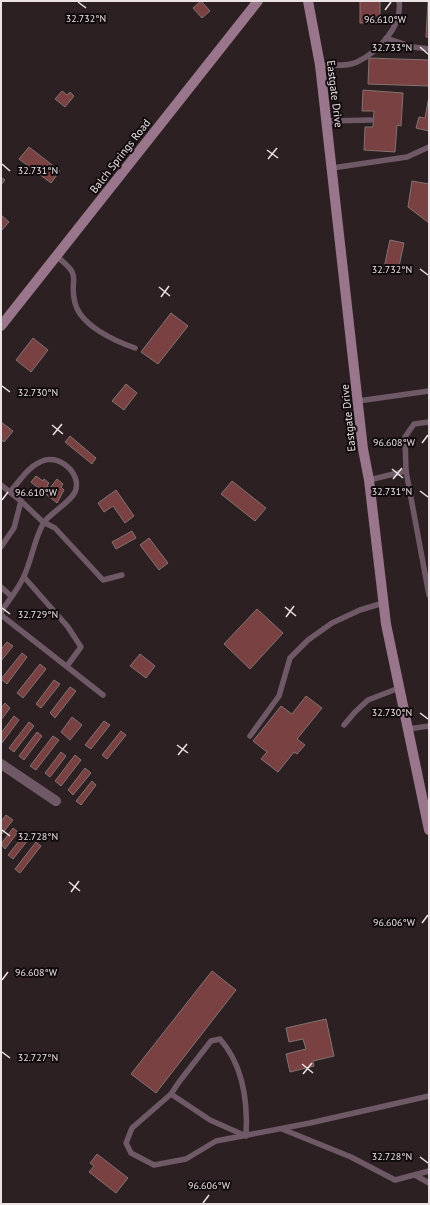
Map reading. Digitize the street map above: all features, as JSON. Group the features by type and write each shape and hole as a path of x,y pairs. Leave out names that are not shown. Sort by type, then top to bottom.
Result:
{"street":[{"name":"Balch Springs Road","path":"1,326 258,1"},
{"name":"Eastgate Drive","path":"308,1 320,65 358,401 369,480 383,603 399,688 429,830"},
{"path":"1,764 56,801"}],"lane":[{"path":"320,65 356,63 383,44 400,11 399,1"},
{"path":"386,38 414,47 429,49"},
{"path":"326,121 371,120"},
{"path":"332,168 407,157 429,147"},
{"path":"56,256 70,266 74,273 74,301 81,314 104,335 135,348"},
{"path":"358,401 429,391"},
{"path":"429,422 414,424 406,433 405,437 406,471 429,595"},
{"path":"1,612 24,577 43,522 53,515 74,493 77,484 74,474 68,467 60,461 52,459 40,461 27,472 10,492"},
{"path":"369,480 406,471"},
{"path":"1,485 21,501 43,522 55,528 103,580 122,575"},
{"path":"1,547 14,528 21,501"},
{"path":"24,577 68,627 81,647 67,666"},
{"path":"1,587 11,596"},
{"path":"250,736 280,696 290,658 308,640 332,623 360,610 383,603"},
{"path":"1,615 103,694"},
{"path":"344,725 368,700 399,688"},
{"path":"408,729 429,726"},
{"path":"246,1136 248,1112 237,1064 230,1051 220,1039 211,1042 171,1094 132,1128 126,1143 131,1153 154,1165 186,1159 216,1141 246,1136 282,1129 429,1096"},
{"path":"171,1094 210,1120 246,1136"},
{"path":"282,1129 351,1157 395,1180 429,1171"},
{"path":"416,1175 429,1182"}],"building":[{"path":"201,1 210,11 202,18 193,8"},
{"path":"360,1 380,1 380,23 360,23"},
{"path":"428,1 429,37 426,37"},
{"path":"369,58 429,60 429,86 368,84"},
{"path":"363,90 403,93 401,126 397,125 395,152 364,150 365,127 373,127 374,111 362,111"},
{"path":"62,91 67,95 70,92 74,96 65,107 55,99"},
{"path":"429,96 429,131 416,128 419,117 425,118"},
{"path":"29,147 60,171 51,183 19,159"},
{"path":"1,177 5,180 1,185"},
{"path":"412,181 429,184 429,223 408,207"},
{"path":"1,215 9,222 1,231"},
{"path":"390,240 404,243 398,271 384,268"},
{"path":"171,313 188,326 158,364 141,352"},
{"path":"33,338 48,350 31,372 16,360"},
{"path":"126,384 137,393 124,410 112,401"},
{"path":"1,422 13,431 4,442 1,439"},
{"path":"70,436 96,458 92,464 65,442"},
{"path":"36,476 49,483 47,486 50,488 57,479 63,484 61,487 64,490 57,503 31,482"},
{"path":"232,481 266,508 255,521 221,494"},
{"path":"116,490 134,516 125,523 113,506 104,512 98,503"},
{"path":"132,531 136,538 116,549 112,542"},
{"path":"149,538 168,563 159,570 140,545"},
{"path":"257,609 283,633 250,669 224,644"},
{"path":"7,642 13,646 1,661 1,649"},
{"path":"22,653 27,657 7,684 1,679"},
{"path":"140,654 155,666 146,678 130,666"},
{"path":"40,664 46,669 23,698 17,693"},
{"path":"54,680 60,684 41,708 36,704"},
{"path":"70,687 76,691 55,718 50,713"},
{"path":"306,696 322,708 297,739 305,745 297,754 294,752 278,772 261,759 267,752 253,741 281,706 292,714"},
{"path":"5,703 10,708 1,720 1,708"},
{"path":"14,716 19,720 2,743 1,733"},
{"path":"72,717 82,725 70,740 61,732"},
{"path":"104,721 110,725 91,749 85,745"},
{"path":"29,722 34,726 14,752 9,748"},
{"path":"121,731 126,735 107,759 102,755"},
{"path":"37,732 42,736 24,760 19,756"},
{"path":"53,736 59,740 36,770 30,766"},
{"path":"61,752 66,756 50,777 45,773"},
{"path":"75,755 81,760 61,786 55,781"},
{"path":"85,768 91,773 73,795 68,790"},
{"path":"92,781 96,785 81,805 76,801"},
{"path":"6,815 13,820 1,835 1,822"},
{"path":"13,828 18,832 5,849 1,844"},
{"path":"23,836 28,840 13,859 8,855"},
{"path":"36,842 41,846 20,873 15,869"},
{"path":"212,971 236,990 156,1093 131,1074"},
{"path":"326,1019 334,1056 313,1061 314,1066 290,1072 286,1054 306,1049 303,1039 289,1042 286,1028"},
{"path":"97,1154 128,1178 116,1193 89,1172 94,1166 90,1163"}]}
